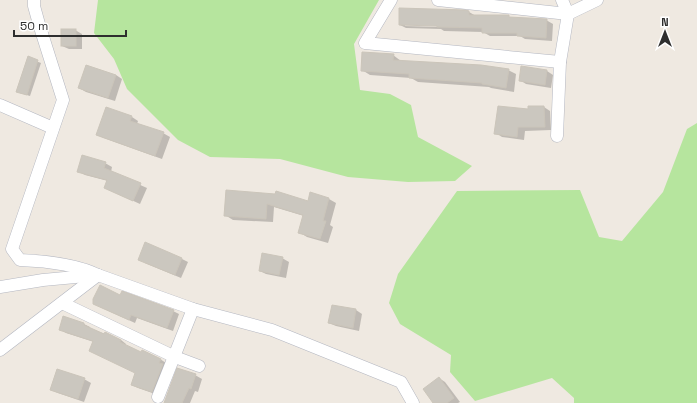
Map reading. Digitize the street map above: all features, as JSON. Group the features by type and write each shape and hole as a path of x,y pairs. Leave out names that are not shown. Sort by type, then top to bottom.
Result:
{"street":[{"path":"34,0 34,6 39,24 63,100 12,249 20,260 39,261 86,269 98,275 193,309 272,330 401,382 413,403"},
{"path":"391,0 365,43 560,62"},
{"path":"438,0 568,14 597,0"},
{"path":"557,136 560,62 568,14 562,0"},
{"path":"0,105 54,128"},
{"path":"0,286 98,275"},
{"path":"0,350 98,275"},
{"path":"62,303 175,357 199,366"},
{"path":"158,398 193,309"}],"green space":[{"path":"98,0 379,0 354,44 360,90 390,94 411,105 418,137 472,166 455,181 408,182 348,177 280,159 210,157 178,140 127,89 114,59 94,33"},
{"path":"697,123 697,403 574,403 574,398 552,378 475,401 450,372 451,355 400,324 389,303 398,274 457,191 580,190 599,237 622,241 663,192 687,129"}],"building":[{"path":"399,8 465,10 469,11 469,15 509,15 509,17 547,19 546,38 517,36 517,33 482,33 482,28 399,25"},
{"path":"61,29 76,29 76,46 61,46"},
{"path":"362,52 394,54 393,60 481,65 509,69 506,88 482,83 409,78 409,74 361,71"},
{"path":"28,56 38,60 27,95 16,92"},
{"path":"86,65 116,75 108,98 78,88"},
{"path":"521,66 547,70 545,85 519,81"},
{"path":"498,106 528,109 528,106 544,106 545,127 518,127 517,137 494,134"},
{"path":"106,107 132,116 130,121 164,132 155,156 96,135"},
{"path":"82,155 106,162 104,168 141,183 133,201 104,188 107,180 77,172"},
{"path":"226,190 275,194 276,191 308,201 310,192 329,198 323,221 326,221 320,239 298,233 303,215 267,204 266,219 224,216"},
{"path":"145,242 182,258 175,275 138,260"},
{"path":"262,253 283,257 279,275 259,271"},
{"path":"100,285 120,295 122,291 174,310 167,328 131,315 129,320 93,304 93,299"},
{"path":"332,305 356,309 353,328 328,323"},
{"path":"63,316 84,323 84,325 104,334 105,332 121,340 120,342 161,359 159,363 163,364 152,392 131,385 135,373 89,351 93,341 59,330"},
{"path":"177,368 196,374 191,389 189,388 182,403 164,403"},
{"path":"57,369 85,378 78,399 50,390"},
{"path":"439,377 454,398 447,403 433,403 423,389"}]}
